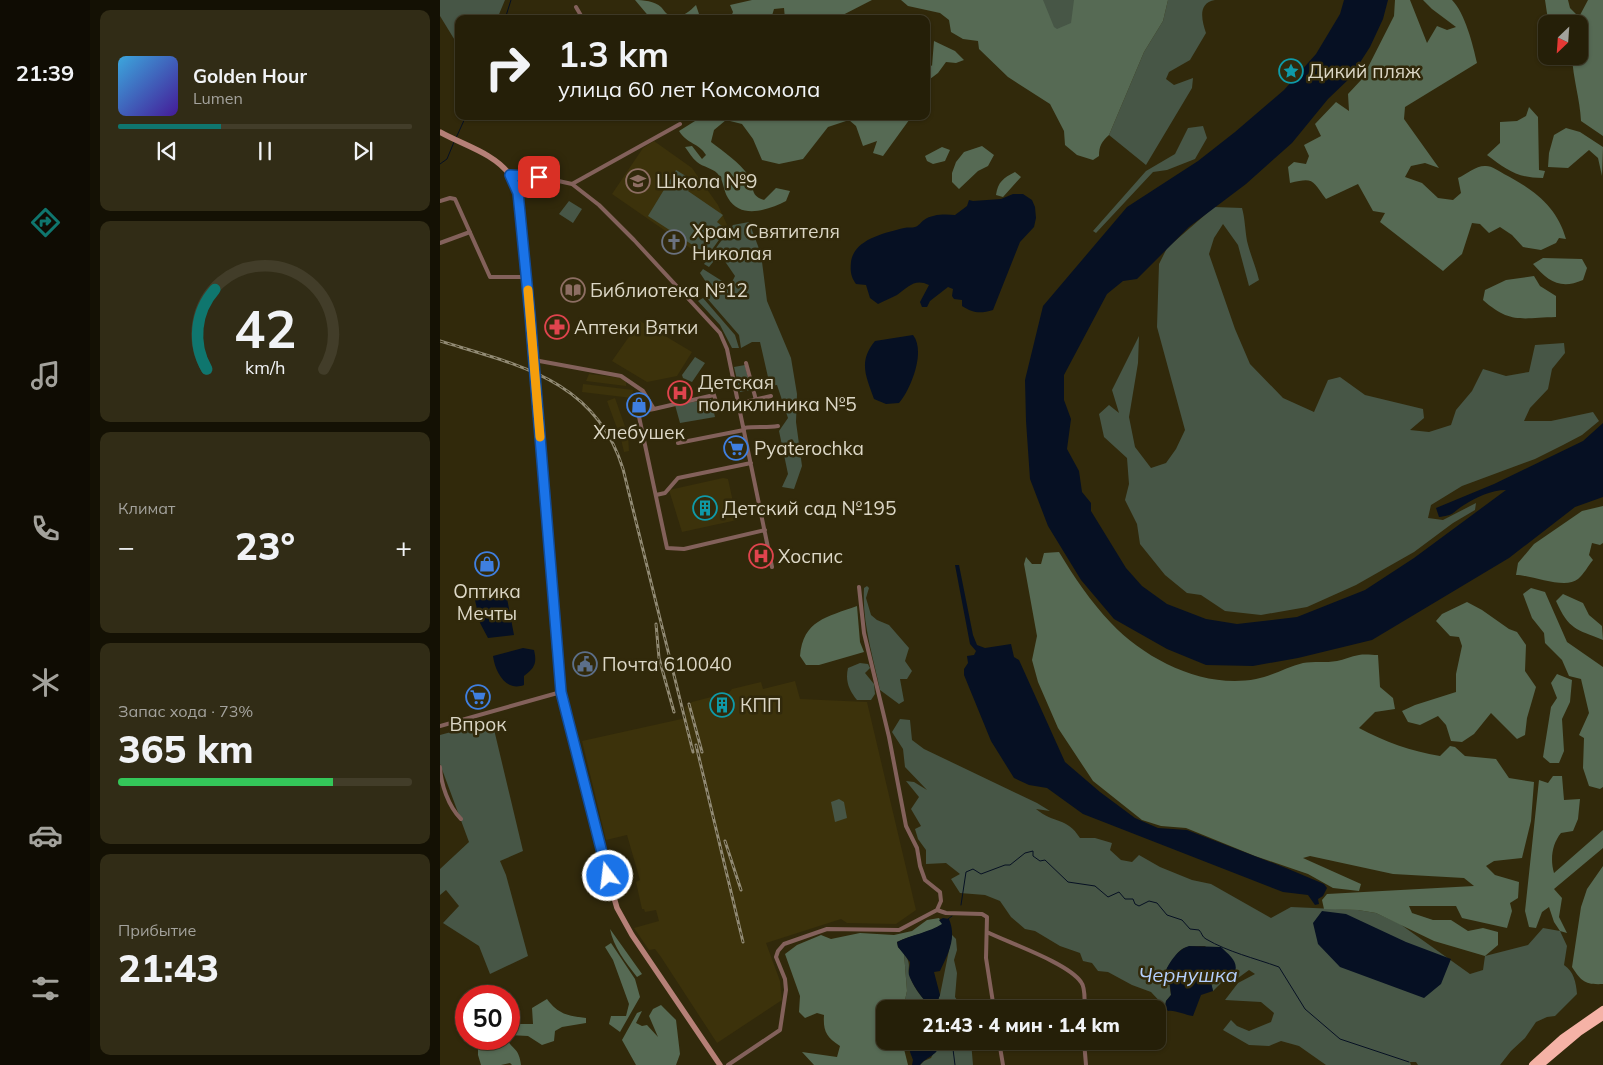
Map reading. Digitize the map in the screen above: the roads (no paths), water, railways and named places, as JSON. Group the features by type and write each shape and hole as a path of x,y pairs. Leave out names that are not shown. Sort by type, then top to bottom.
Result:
{"highway":[{"path":"1533,1065 1563,1038 1603,1010"},
{"path":"1540,1065 1579,1032 1603,1016"}],"main road":[{"path":"442,133 497,163 510,175 518,193 534,360 561,692 617,908 632,935 720,1065"}],"street":[{"path":"576,7 581,15"},
{"path":"572,184 680,124"},
{"path":"510,175 545,178 572,184 599,205 634,240 720,333 727,349 772,567"},
{"path":"440,201 450,198 455,199 490,277 526,277"},
{"path":"440,243 470,232"},
{"path":"534,360 622,376 643,391 654,408"},
{"path":"746,363 756,400"},
{"path":"765,530 667,548 638,412 714,396 718,408 771,396"},
{"path":"678,443 758,426 763,429 778,426"},
{"path":"656,495 665,494 678,478 751,463"},
{"path":"728,1065 780,1030 786,990 785,979 776,957 778,950 784,944 826,929 899,930 937,910 941,901 940,892 925,880 917,848 906,826 889,737 864,633 859,587"},
{"path":"440,726 561,692"},
{"path":"440,767 440,780 455,813 461,819"},
{"path":"937,910 946,913 966,912 982,914 987,917 986,958 993,1000"},
{"path":"986,932 1058,964 1075,976 1083,985 1084,1000"},
{"path":"1000,1050 1003,1065"},
{"path":"1085,1050 1086,1065"}],"water":[{"path":"1344,0 1388,0 1383,19 1370,47 1350,78 1328,99 1292,143 1246,184 1189,227 1137,279 1123,281 1107,294 1064,375 1064,400 1071,419 1067,449 1079,471 1082,492 1091,503 1091,511 1126,568 1142,586 1167,604 1206,619 1237,624 1297,617 1365,590 1414,558 1506,490 1495,491 1479,497 1448,515 1439,517 1436,508 1494,484 1583,441 1603,423 1603,497 1575,507 1509,558 1372,640 1298,658 1253,666 1206,665 1167,649 1114,619 1081,580 1048,526 1030,479 1025,380 1043,306 1127,207 1198,161 1284,90 1316,54 1340,14"},
{"path":"1013,194 1023,194 1032,200 1036,218 1034,227 1020,242 993,310 977,312 962,306 962,300 954,299 952,296 953,289 948,287 930,301 927,307 922,307 920,302 929,285 920,282 908,286 897,295 878,304 870,298 866,285 856,284 854,281 851,268 853,254 864,242 871,238 916,226 931,217 955,215 967,206 969,200 1001,199"},
{"path":"913,335 917,342 917,360 912,380 904,397 899,403 886,404 874,399 865,369 870,349 875,341"},
{"path":"955,565 959,565 973,635 977,645 985,648 1011,644 1014,657 1019,660 1065,762 1100,792 1135,818 1158,828 1187,830 1324,884 1327,888 1323,896 1318,899 1319,904 1315,905 1308,895 1283,892 1083,814 1047,788 1029,785 1014,778 991,741 964,675 964,669 968,663 967,656 974,655 976,651 970,644"},
{"path":"506,593 514,635 488,638 480,623 475,600 486,598 492,594"},
{"path":"523,648 534,650 534,665 524,676 524,685 512,686 502,679 496,668 493,656"},
{"path":"1322,911 1346,914 1406,942 1451,959 1441,984 1424,998 1340,967 1318,944 1313,923"},
{"path":"943,918 949,919 952,939 940,971 934,972 940,995 938,1000 925,1000 910,978 910,962 898,947 897,942 937,927 942,924 939,920"},
{"name":"Чернушка","path":"1189,946 1221,947 1231,957 1236,967 1233,976 1210,977 1213,991 1201,995 1193,1016 1168,1011 1166,1001 1171,995 1170,985 1161,981 1169,965 1184,948"},
{"path":"911,1050 937,1050 920,1065 912,1065 913,1060"}],"waterway":[{"path":"506,15 511,0"},
{"path":"456,138 464,120"},
{"path":"440,164 447,159 454,142"},
{"name":"Чернушка","path":"961,905 966,872 973,869 981,874 1010,865 1025,853 1033,851 1033,856 1040,861 1045,860 1068,882 1095,886 1108,897 1119,892 1125,899 1133,899 1135,904 1139,906 1149,901 1157,903 1167,915 1182,920 1190,929 1199,930 1205,938 1214,944 1279,967 1305,1009 1340,1039 1409,1062"},
{"name":"Чернушка","path":"948,919 952,916"},
{"name":"Чернушка","path":"953,1050 955,1065"}],"railway":[{"path":"440,341 498,359 551,381 574,396 594,415 611,439 623,469 693,752"},
{"path":"656,624 659,658 674,712"},
{"path":"689,704 702,752"},
{"path":"696,745 743,942"},
{"path":"725,841 741,890"}],"place":[{"name":"Дикий пляж","path":"1291,71"},
{"name":"Школа №9","path":"638,181"},
{"name":"Храм Святителя Николая","path":"674,242"},
{"name":"Библиотека №12","path":"573,290"},
{"name":"Аптеки Вятки","path":"557,327"},
{"name":"Детская поликлиника №5","path":"680,393"},
{"name":"Хлебушек","path":"639,405"},
{"name":"Pyaterochka","path":"736,448"},
{"name":"Детский сад №195","path":"705,508"},
{"name":"Хоспис","path":"761,556"},
{"name":"Оптика Мечты","path":"487,564"},
{"name":"Почта 610040","path":"585,664"},
{"name":"Впрок","path":"478,697"},
{"name":"КПП","path":"722,705"}]}
